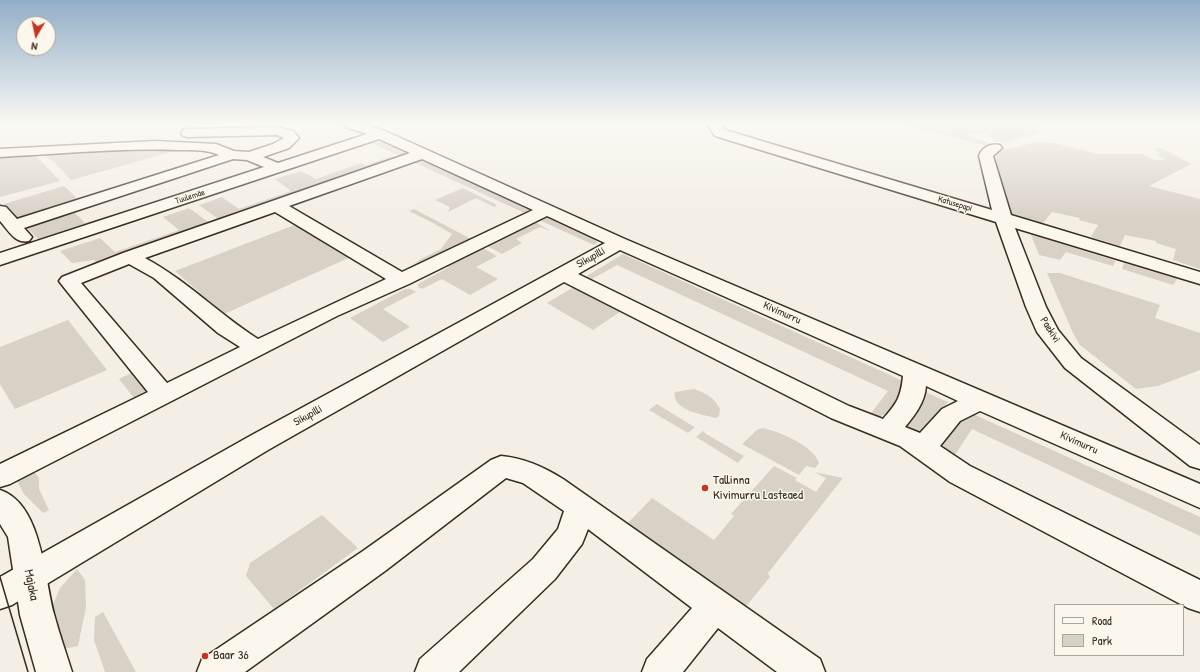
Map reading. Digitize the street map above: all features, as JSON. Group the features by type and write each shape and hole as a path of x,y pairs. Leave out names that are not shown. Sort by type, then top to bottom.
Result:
{"street":[{"path":"13,226 231,155"},
{"path":"238,155 249,156 279,168"},
{"name":"Tuulemäe","path":"0,260 279,168 309,155"},
{"path":"163,394 69,281 130,257 418,155"},
{"name":"Kivimurru","path":"425,155 546,210 1200,496"},
{"name":"Katusepapi","path":"804,155 1200,278"},
{"name":"Paekivi","path":"986,155 1003,218 1036,307 1048,332 1073,363 1200,459"},
{"path":"277,206 402,280"},
{"path":"0,210 33,249"},
{"path":"0,476 256,348 402,280 546,210"},
{"name":"Sikupilli","path":"0,594 259,443 619,242"},
{"path":"130,257 161,274 226,328 256,348"},
{"path":"562,273 840,412 909,440 960,474 1200,597"},
{"path":"888,431 905,410 914,394 915,371"},
{"path":"923,448 951,415 981,400"},
{"path":"214,672 374,561 501,467 514,466 532,473 804,671"},
{"name":"Majaka","path":"0,502 19,527 23,537 29,578 37,615 54,672"},
{"path":"432,672 544,569 571,535 580,508"},
{"path":"660,672 715,606"}],"green space":[{"path":"44,155 160,155 71,180 55,163"},
{"path":"398,155 410,155 404,158"},
{"path":"997,155 1145,155 1154,160 1166,160 1159,155 1175,155 1191,164 1149,186 1200,199 1200,269 1173,260 1176,249 1156,243 1156,241 1125,235 1120,246 1091,237 1098,225 1079,220 1080,218 1052,212 1043,223 1011,213 995,167"},
{"path":"36,156 60,181 0,197 0,158"},
{"path":"389,157 400,161 224,223 199,205 222,197 239,209 291,191 275,179 301,171 316,179 361,163 366,165"},
{"path":"419,158 536,211 529,215 411,161"},
{"path":"64,186 76,197 74,204 18,221 4,204"},
{"path":"463,188 497,205 494,207 476,198 448,212 450,207 435,200 414,209 473,240 404,272 421,259 441,249 452,234 409,211"},
{"path":"189,208 214,226 99,266 94,260 72,263 60,251 100,238 115,252 179,230 163,217"},
{"path":"72,210 85,223 111,215 114,218 41,242 24,225"},
{"path":"543,215 596,239 597,243 594,245 537,219"},
{"path":"535,222 551,231 540,227 516,239 522,243 502,254 485,245"},
{"path":"297,224 353,256 224,314 175,271"},
{"path":"1031,235 1116,261 1113,266 1066,252 1060,260 1039,255"},
{"path":"481,247 497,256 476,267 498,279 470,295 442,279 422,289 418,287 418,284 449,267 445,264"},
{"path":"623,254 903,381 901,398 887,414 870,419 868,417 888,391 617,265 592,279 611,289 606,292 582,279"},
{"path":"1124,263 1177,279 1173,285 1122,269"},
{"path":"1047,273 1060,273 1160,305 1155,318 1200,333 1200,370 1158,386 1136,389 1080,345 1073,333"},
{"path":"574,287 621,311 593,330 547,303"},
{"path":"405,289 411,289 416,292 383,309 410,327 383,342 350,318"},
{"path":"68,320 107,370 15,409 0,384 0,347"},
{"path":"131,373 147,392 134,398 119,379"},
{"path":"694,389 713,399 720,409 719,416 716,418 690,411 678,403 675,398 675,392"},
{"path":"925,392 948,402 923,439 900,425"},
{"path":"657,404 695,427 688,433 649,410"},
{"path":"973,414 1200,517 1200,536 972,429 953,458 949,457 942,443 947,427"},
{"path":"762,428 777,432 795,440 810,451 819,463 815,468 806,466 799,475 742,444 757,430"},
{"path":"703,431 744,456 738,463 696,437"},
{"path":"774,466 797,478 795,480 816,492 826,478 814,472 843,478 768,573 770,577 747,605 739,608 626,525 652,498 714,540 734,516 731,514"},
{"path":"30,467 39,478 39,489 49,510 43,513 24,494 14,475"},
{"path":"322,515 358,548 274,609 246,576 250,563"},
{"path":"77,569 85,580 86,607 78,646 63,649 50,612 60,588"},
{"path":"103,612 136,672 105,672 94,640 95,617"}],"tram line":[{"path":"0,577 28,672"}],"place":[{"name":"Tallinna Kivimurru Lasteaed","path":"705,488"},
{"name":"Baar 36","path":"205,656"}]}
